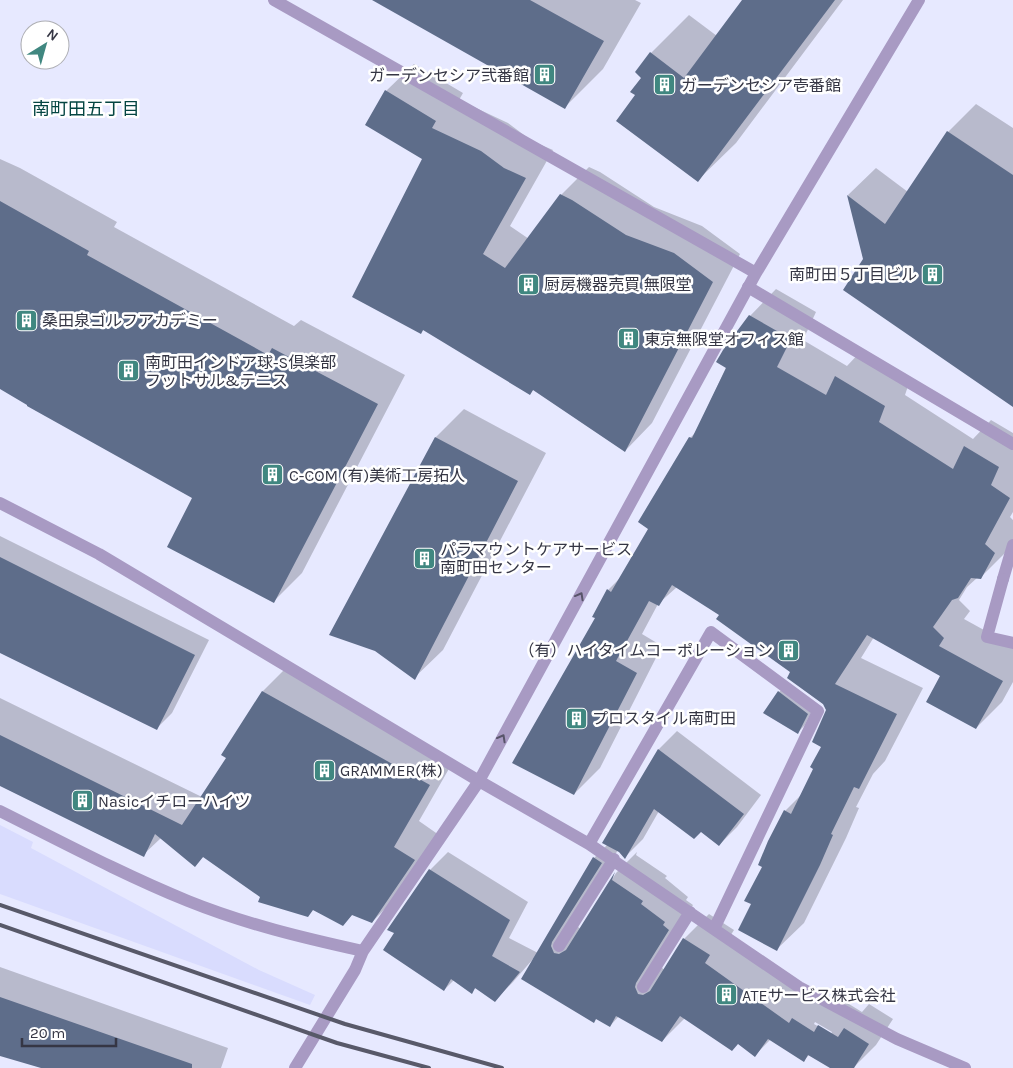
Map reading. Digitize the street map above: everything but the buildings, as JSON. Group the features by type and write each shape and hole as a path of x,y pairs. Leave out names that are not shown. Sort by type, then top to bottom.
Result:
{"street":[{"path":"274,0 756,273"},
{"path":"295,1068 355,970 363,951 479,781 748,286 919,0"},
{"path":"748,286 1013,444"},
{"path":"0,503 99,554 479,781 614,859 799,987 897,1039 965,1068"},
{"path":"1013,545 987,637 1013,643"},
{"path":"589,844 711,632 818,711 714,929"},
{"path":"0,811 148,884 189,902 275,930 363,951"},
{"path":"559,946 614,859"},
{"path":"643,986 690,912"}],"shaded area":[{"path":"0,825 33,842 31,848 259,970 315,995 310,1005 0,894"}],"railway":[{"path":"0,905 345,1024 502,1068"},
{"path":"0,925 337,1043 429,1068"}],"place":[{"name":"ガーデンセシア弐番館","path":"545,75"},
{"name":"ガーデンセシア壱番館","path":"665,85"},
{"name":"南町田５丁目ビル","path":"933,274"},
{"name":"厨房機器売買 無限堂","path":"528,284"},
{"name":"桑田泉ゴルフアカデミー","path":"26,320"},
{"name":"東京無限堂オフィス館","path":"628,339"},
{"name":"南町田インドア球-S倶楽部 フットサル&テニス","path":"129,371"},
{"name":"C-COM (有)美術工房拓人","path":"273,475"},
{"name":"パラマウントケアサービス 南町田センター","path":"424,558"},
{"name":"（有）ハイタイムコーポレーション","path":"789,650"},
{"name":"プロスタイル南町田","path":"576,718"},
{"name":"GRAMMER(株)","path":"324,770"},
{"name":"Nasicイチローハイツ","path":"82,801"},
{"name":"ATEサービス株式会社","path":"726,995"}],"district":[{"name":"南町田五丁目","path":"86,109"}]}
